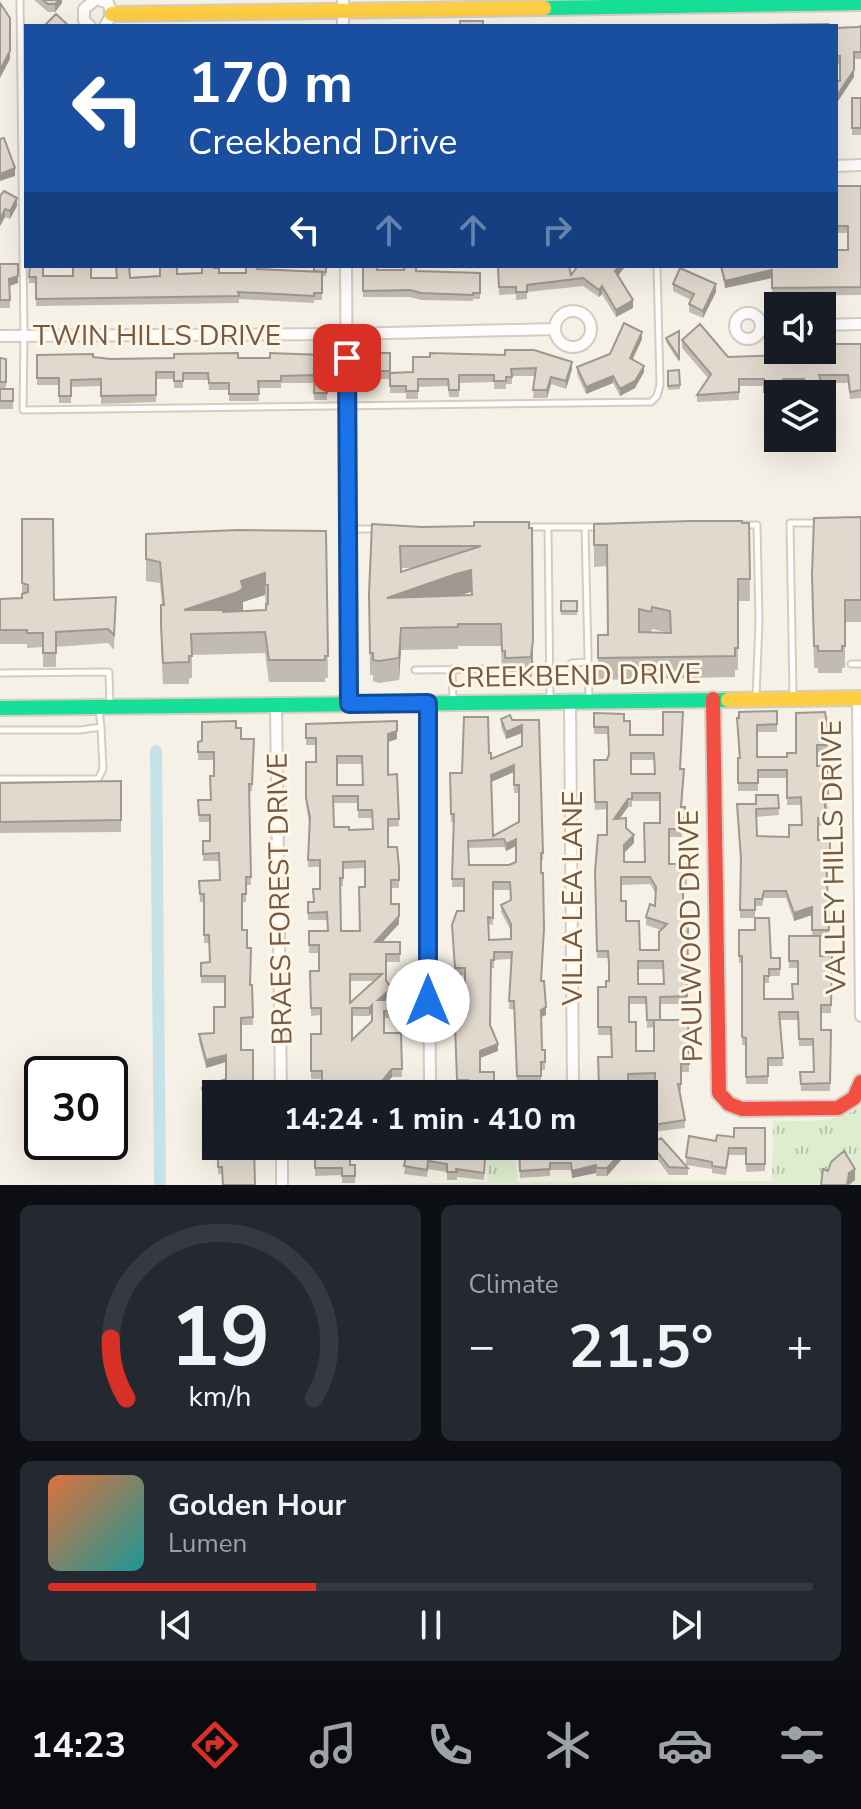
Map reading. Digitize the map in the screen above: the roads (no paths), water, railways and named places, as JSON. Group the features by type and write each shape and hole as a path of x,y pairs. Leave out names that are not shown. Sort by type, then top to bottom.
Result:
{"street":[{"path":"88,24 84,20 84,9 98,0 108,3 108,20 343,5 861,3"},
{"path":"838,166 861,165"},
{"path":"346,268 349,704"},
{"path":"836,325 861,324"},
{"name":"TWIN HILLS DRIVE","path":"0,336 555,329"},
{"name":"CREEKBEND DRIVE","path":"0,708 859,698"},
{"name":"VALLEY HILLS DRIVE","path":"859,698 861,1016"},
{"name":"PAULWOOD DRIVE","path":"713,699 719,1093 729,1104 742,1109 838,1108 854,1098 861,1082"},
{"name":"VILLA LEA LANE","path":"570,701 573,1080"},
{"path":"428,703 430,1080"},
{"name":"BRAES FOREST DRIVE","path":"276,705 281,1080"},
{"path":"282,1160 282,1185"}],"lane":[{"path":"20,0 23,410 651,402 657,396 660,385 657,268"},
{"path":"793,699 790,523 833,523"},
{"path":"741,525 757,525 759,621 756,699"},
{"path":"517,527 601,527"},
{"path":"548,527 550,702"},
{"path":"585,527 589,701"},
{"path":"349,529 377,529"},
{"path":"550,685 572,663 588,662"},
{"path":"851,664 861,664"},
{"path":"452,669 453,703"},
{"path":"415,670 490,669"},
{"path":"0,673 109,672 101,727 103,769 98,779 0,779"},
{"path":"0,730 101,727"}],"waterway":[{"path":"156,751 160,1185"}]}
